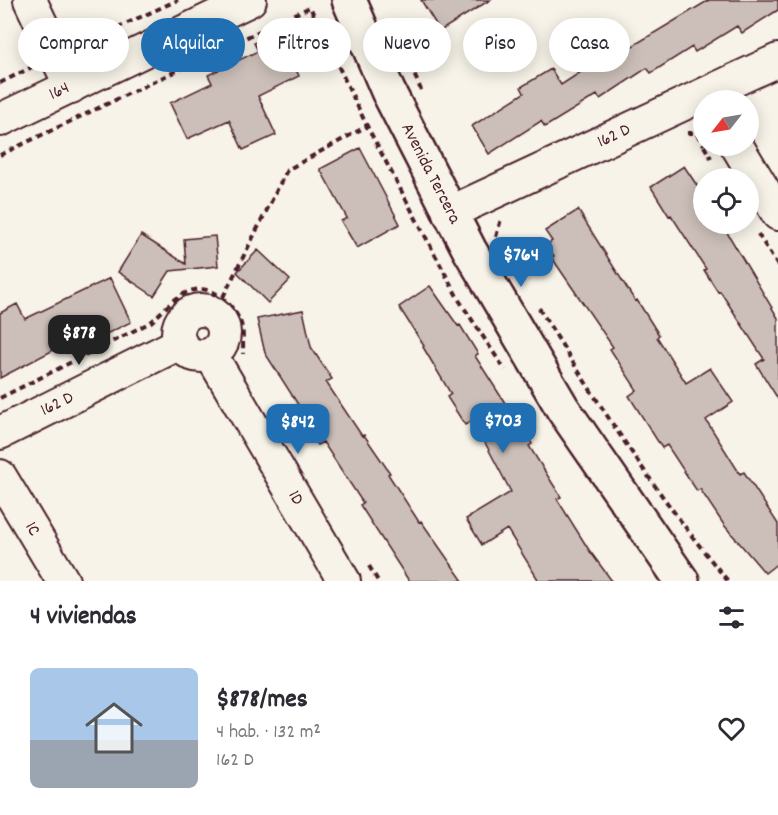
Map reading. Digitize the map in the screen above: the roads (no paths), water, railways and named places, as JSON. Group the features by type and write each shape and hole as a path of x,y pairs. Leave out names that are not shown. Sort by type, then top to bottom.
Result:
{"main road":[{"name":"Avenida Tercera","path":"349,0 388,92 449,213 563,410 682,581"}],"street":[{"path":"30,0 70,87"},
{"name":"164","path":"0,120 250,0"},
{"name":"162 D","path":"722,90 778,60"},
{"name":"162 D","path":"449,213 693,104"},
{"path":"741,156 766,221"},
{"path":"208,311 217,316 222,324 223,342 211,355 202,357 193,355 180,343 179,325 191,312 208,311"},
{"name":"162 D","path":"0,433 180,343"},
{"name":"1D","path":"211,355 344,581"},
{"name":"1C","path":"0,476 63,581"}]}
